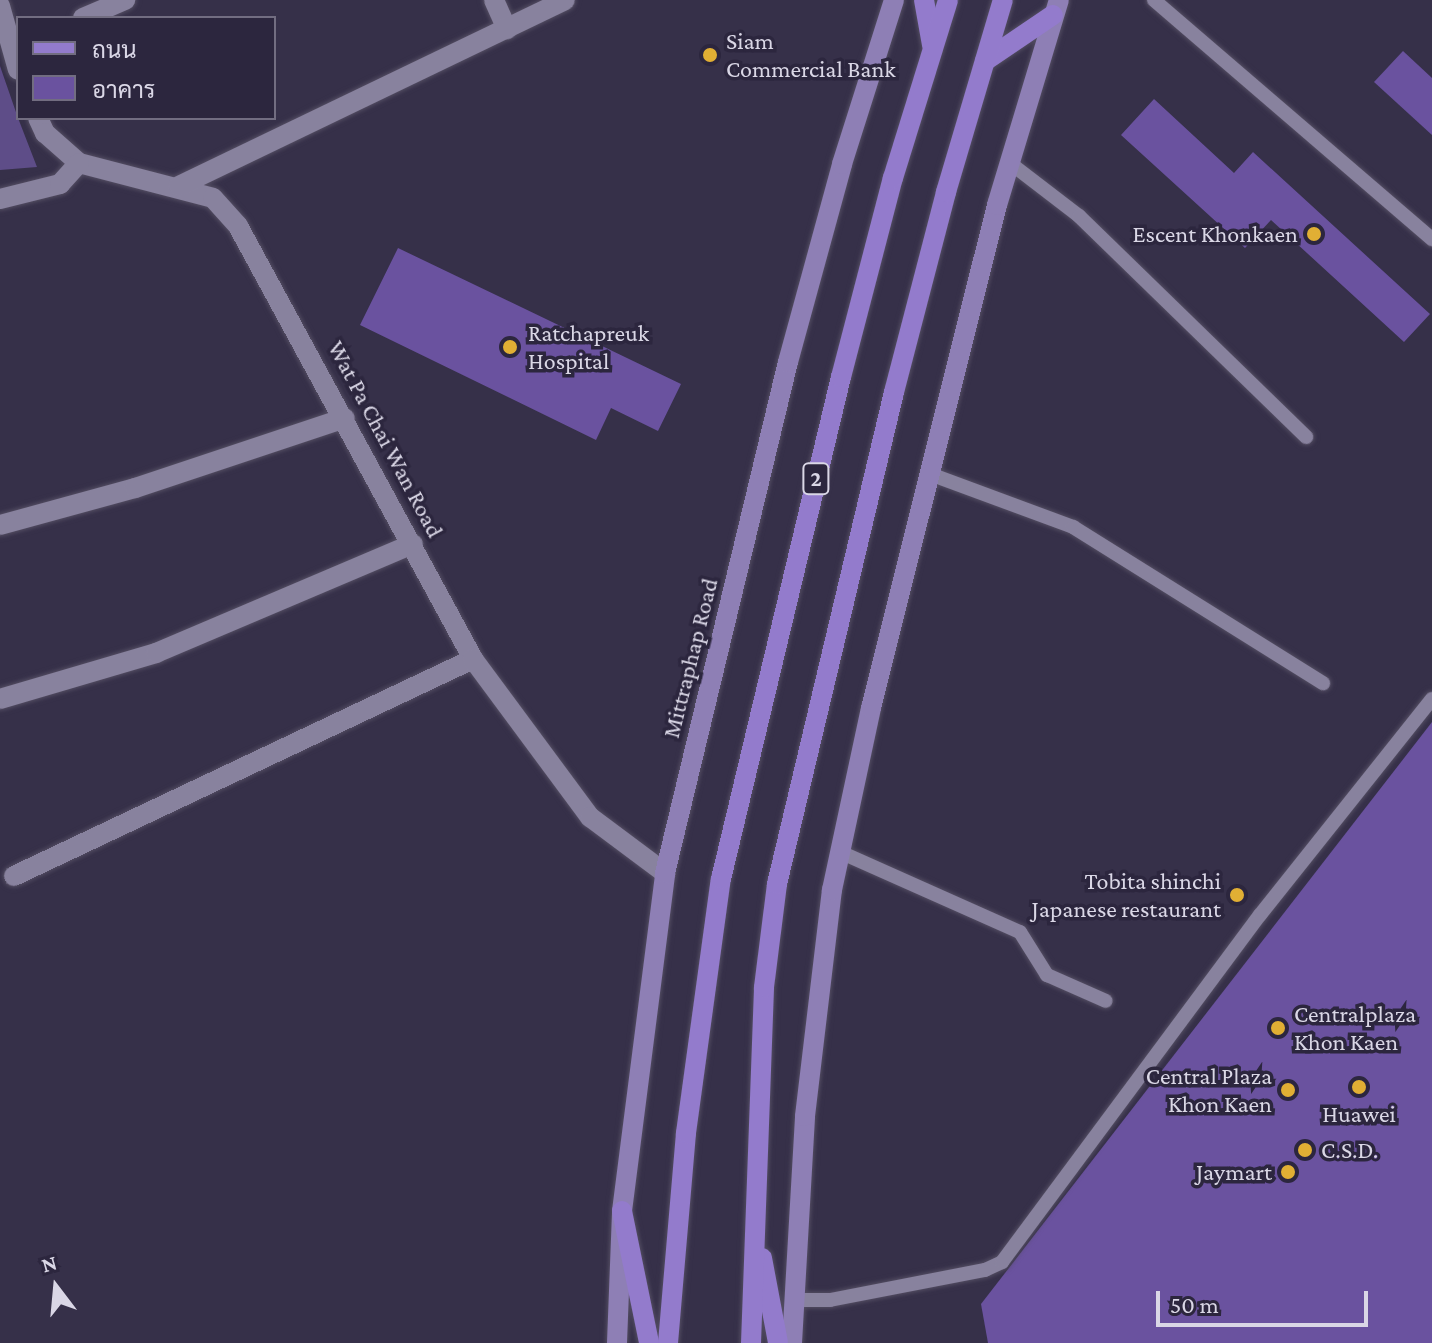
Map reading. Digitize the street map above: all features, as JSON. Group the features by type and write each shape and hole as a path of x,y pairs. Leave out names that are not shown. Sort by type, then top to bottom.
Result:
{"main road":[{"name":"Mittraphap Road","path":"617,1343 622,1211 665,873 788,362 842,164 894,0"},
{"path":"924,0 933,49"},
{"name":"2","path":"668,1343 686,1133 717,913 841,377 948,0"},
{"path":"751,1343 764,987 772,922 863,516 946,192 1003,0"},
{"path":"985,61 1056,7"},
{"path":"792,1343 792,1300 805,1116 826,931 840,852 930,474 1010,163 1056,7"},
{"path":"622,1211 649,1343"},
{"path":"755,1223 778,1343"}],"street":[{"path":"88,16 125,0"},
{"path":"494,0 507,29"},
{"path":"179,186 565,0"},
{"path":"0,6 15,47"},
{"path":"0,199 60,184 79,163 45,133 39,120"},
{"name":"Wat Pa Chai Wan Road","path":"79,163 179,186 213,198 238,226 345,418 473,659 590,817 665,873"},
{"path":"0,525 135,488 345,418"},
{"path":"0,699 156,653 413,544"},
{"path":"14,876 473,659"}],"lane":[{"path":"1154,0 1432,239"},
{"path":"1010,163 1079,216 1306,437"},
{"path":"930,474 1073,527 1323,683"},
{"path":"792,1300 830,1300 985,1270 1002,1262 1260,915 1432,699"},
{"path":"840,852 1020,932 1047,975 1106,1001"}],"shaded area":[{"path":"0,66 16,120 19,120 37,167 0,170"}],"building":[{"path":"1403,51 1432,78 1432,135 1374,82"},
{"name":"Escent Khonkaen","path":"1154,99 1234,173 1253,152 1430,314 1404,342 1271,220 1245,248 1121,135"},
{"path":"398,248 681,384 658,431 611,408 596,440 360,325"},
{"name":"Centralplaza Khon Kaen","path":"1432,722 1432,1343 988,1343 981,1304"}],"place":[{"name":"Siam Commercial Bank","path":"710,55"},
{"name":"Escent Khonkaen","path":"1314,234"},
{"name":"Ratchapreuk Hospital","path":"510,347"},
{"name":"Tobita shinchi Japanese restaurant","path":"1237,895"},
{"name":"Centralplaza Khon Kaen","path":"1278,1028"},
{"name":"Huawei","path":"1359,1087"},
{"name":"Central Plaza Khon Kaen","path":"1288,1090"},
{"name":"C.S.D.","path":"1305,1150"},
{"name":"Jaymart","path":"1288,1172"}]}
